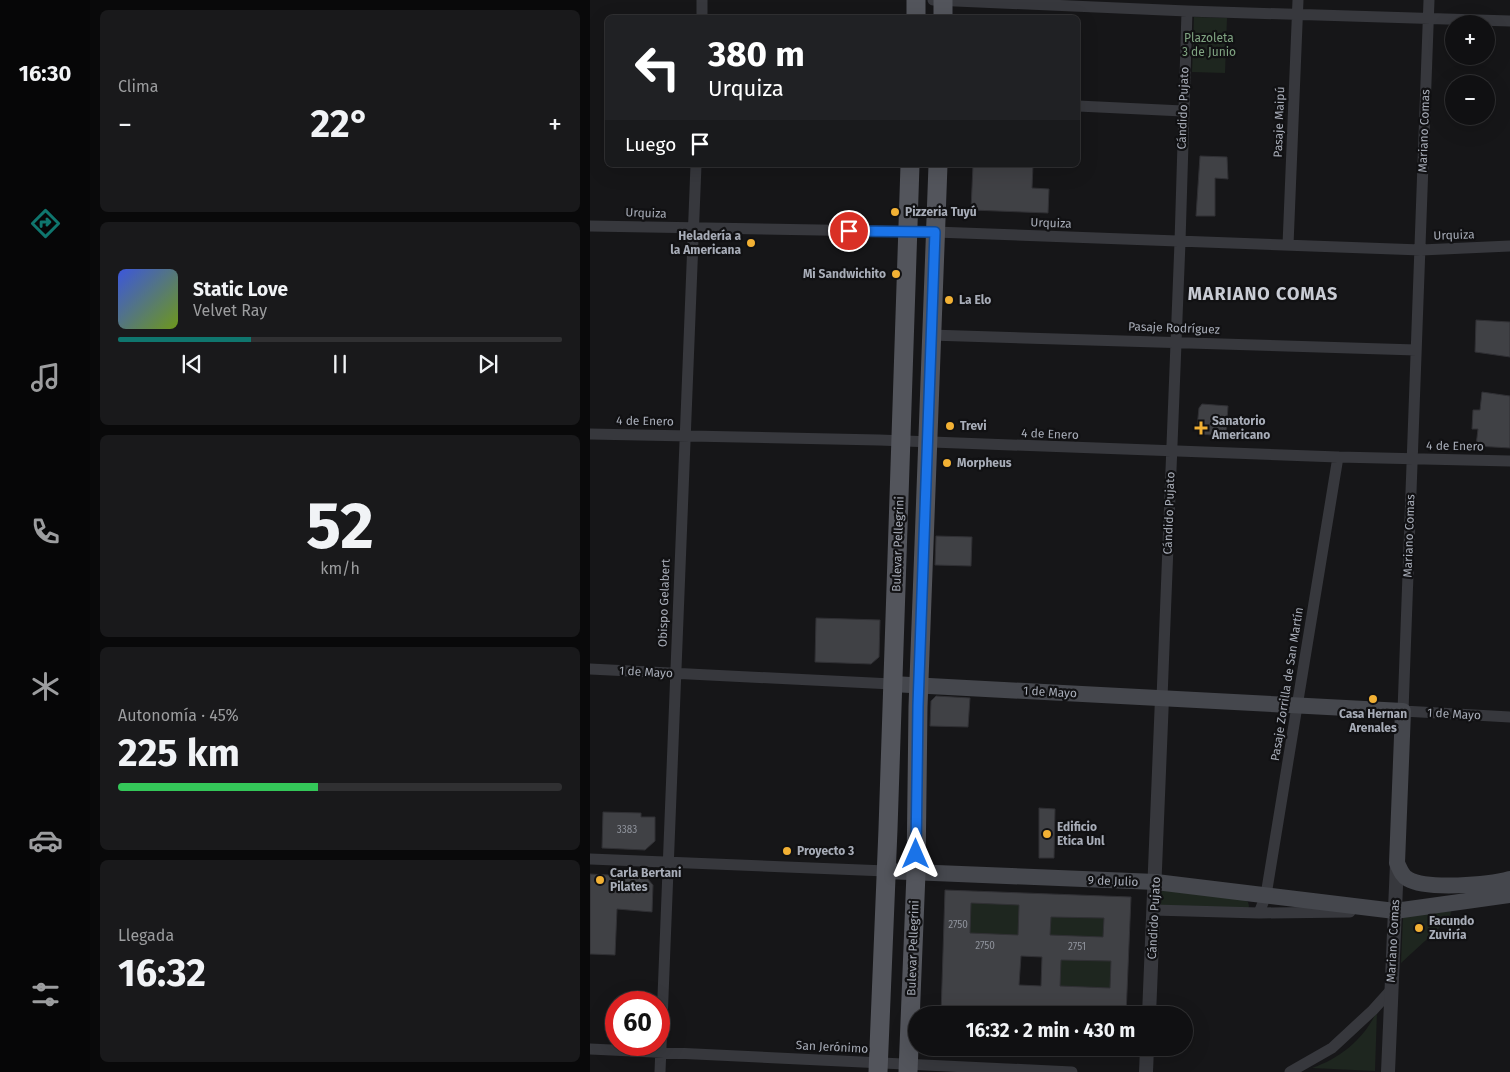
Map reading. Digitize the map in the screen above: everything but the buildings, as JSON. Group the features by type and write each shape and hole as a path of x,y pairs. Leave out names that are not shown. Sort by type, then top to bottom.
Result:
{"main road":[{"path":"916,0 916,15"},
{"path":"943,0 943,15"},
{"name":"Bulevar Pellegrini","path":"878,1068 902,441 910,167"},
{"name":"Bulevar Pellegrini","path":"908,1068 916,873 919,684 930,335 938,167"},
{"name":"1 de Mayo","path":"892,684 1403,711"},
{"name":"Mariano Comas","path":"1397,863 1403,711"},
{"path":"1397,863 1407,879 1416,882 1462,886 1510,880"},
{"name":"9 de Julio","path":"886,871 1156,882 1395,911 1510,895"}],"street":[{"path":"702,0 702,15"},
{"path":"933,0 1186,11 1510,21"},
{"path":"1232,0 1232,12"},
{"name":"Pasaje Maipú","path":"1288,245 1298,0"},
{"name":"Mariano Comas","path":"1403,711 1429,0"},
{"name":"Cándido Pujato","path":"1149,1006 1156,882 1180,242 1186,11"},
{"path":"1080,106 1183,111"},
{"name":"Obispo Gelabert","path":"663,991 696,167"},
{"name":"Urquiza","path":"590,226 907,231 1421,250 1510,246"},
{"name":"Pasaje Rodríguez","path":"930,335 1416,350"},
{"name":"4 de Enero","path":"590,434 902,441 1338,458 1510,460"},
{"name":"Pasaje Zorrilla de San Martín","path":"1259,913 1266,895 1338,458"},
{"name":"1 de Mayo","path":"590,669 892,684"},
{"name":"1 de Mayo","path":"1403,711 1510,717"},
{"name":"9 de Julio","path":"590,859 886,871"},
{"name":"Mariano Comas","path":"1388,1072 1397,863"},
{"path":"1154,910 1259,913 1395,911"},
{"path":"1290,1072 1332,1048 1351,1032 1391,990"},
{"name":"San Jerónimo","path":"590,1049 605,1050"},
{"name":"San Jerónimo","path":"670,1053 878,1068 1072,1072"},
{"name":"Obispo Gelabert","path":"660,1072 661,1056"},
{"path":"1146,1072 1147,1056"}],"green space":[{"name":"Plazoleta 3 de Junio","path":"1194,17 1227,18 1225,73 1192,72"},
{"path":"1159,890 1244,900 1248,902 1249,906 1248,909 1158,907"},
{"path":"971,903 1019,905 1018,935 970,933"},
{"path":"1451,911 1450,918 1401,963 1403,917"},
{"path":"1051,917 1104,918 1103,937 1050,935"},
{"path":"1061,960 1111,961 1110,988 1060,986"},
{"path":"1377,1011 1375,1071 1312,1068 1333,1059 1351,1046 1372,1021"}],"place":[{"name":"Pizzeria Tuyú","path":"895,212"},
{"name":"Heladería a la Americana","path":"751,243"},
{"name":"Mi Sandwichito","path":"896,274"},
{"name":"La Elo","path":"949,300"},
{"name":"Trevi","path":"950,426"},
{"name":"Sanatorio Americano","path":"1201,428"},
{"name":"Morpheus","path":"947,463"},
{"name":"Casa Hernan Arenales","path":"1373,699"},
{"name":"Edificio Etica Unl","path":"1047,834"},
{"name":"Proyecto 3","path":"787,851"},
{"name":"Carla Bertani Pilates","path":"600,880"},
{"name":"Facundo Zuviría","path":"1419,928"}],"district":[{"name":"MARIANO COMAS","path":"1263,294"}],"route":[{"path":"849,231 935,232 918,706 916,854"}]}
